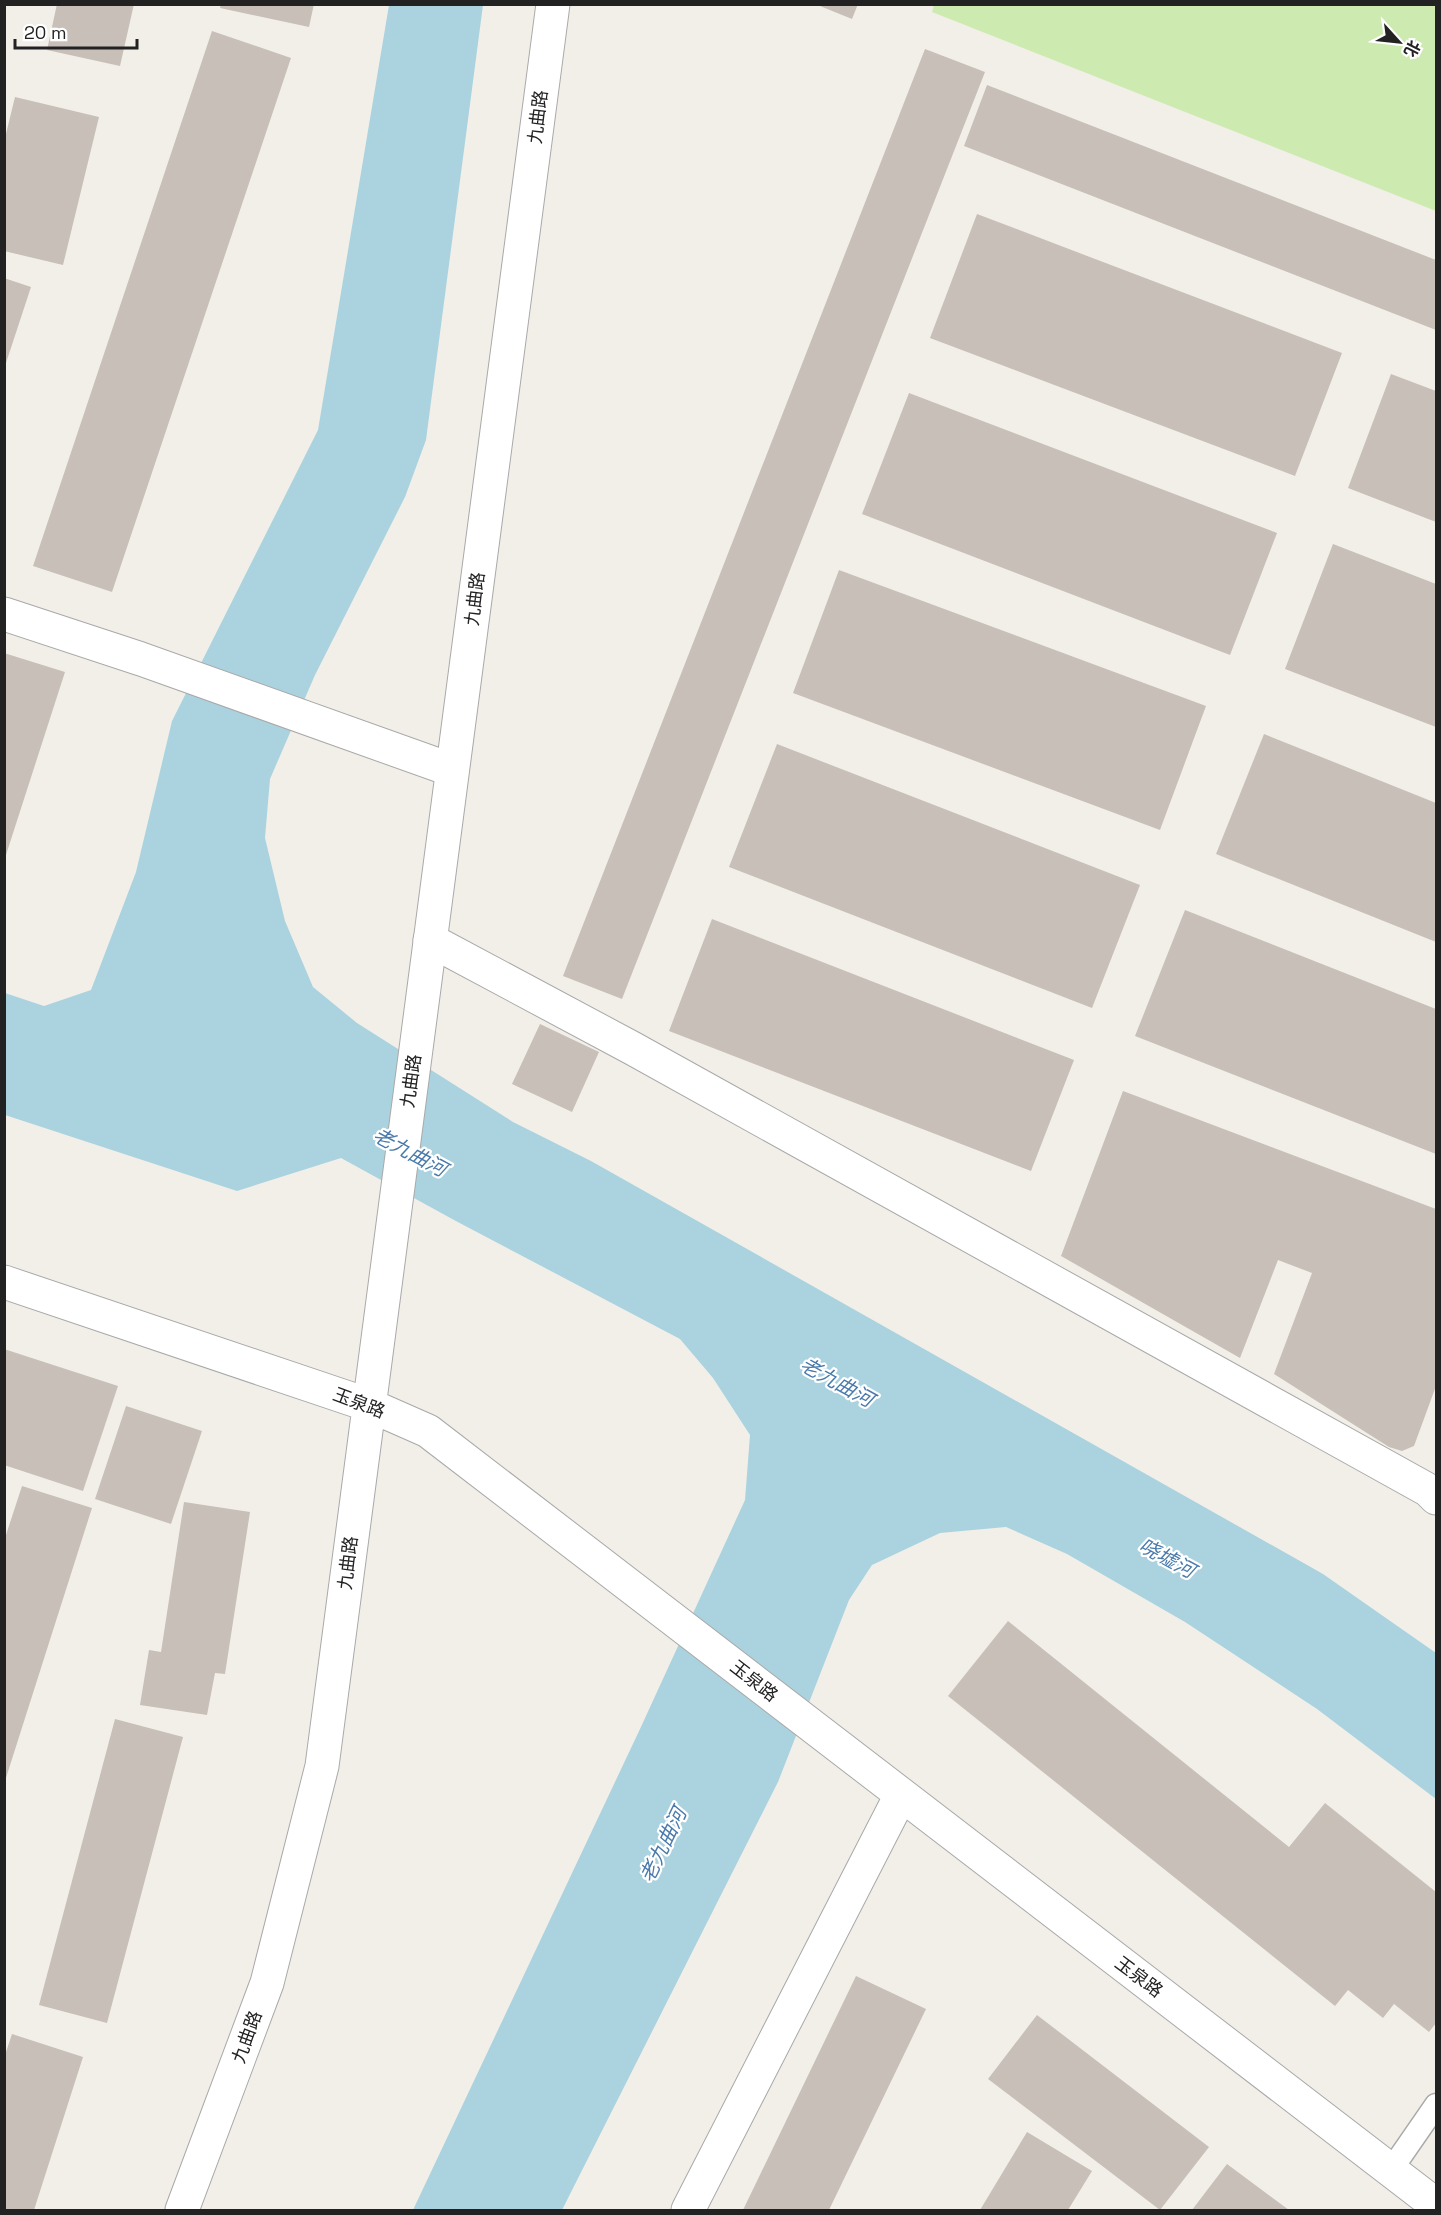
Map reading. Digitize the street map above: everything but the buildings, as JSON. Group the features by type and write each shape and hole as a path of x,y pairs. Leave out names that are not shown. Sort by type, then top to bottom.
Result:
{"street":[{"name":"九曲路","path":"182,2211 267,1983 322,1766 553,4"},
{"path":"4,614 141,659 452,770"},
{"path":"430,940 674,1071 1428,1490 1437,1498"},
{"name":"玉泉路","path":"4,1282 369,1405 428,1431 1437,2205"},
{"path":"688,2211 902,1795"}],"lane":[{"path":"1391,2170 1437,2105"}],"green space":[{"path":"934,5 1436,5 1436,211 932,12"}],"water":[{"path":"389,5 483,5 426,440 405,497 315,675 270,779 265,838 285,921 313,987 357,1023 513,1122 591,1161 1323,1574 1436,1653 1436,1799 1317,1709 1185,1622 1067,1554 1006,1527 940,1533 872,1565 849,1600 778,1782 562,2210 413,2210 640,1729 745,1500 750,1435 713,1378 680,1339 341,1158 237,1191 5,1115 5,993 44,1006 91,990 136,872 172,721 318,430"}],"water label":[{"name":"老九曲河","path":"410,1152"},
{"name":"老九曲河","path":"837,1382"},
{"name":"哓墟河","path":"1167,1558"},
{"name":"老九曲河","path":"663,1845"}]}
